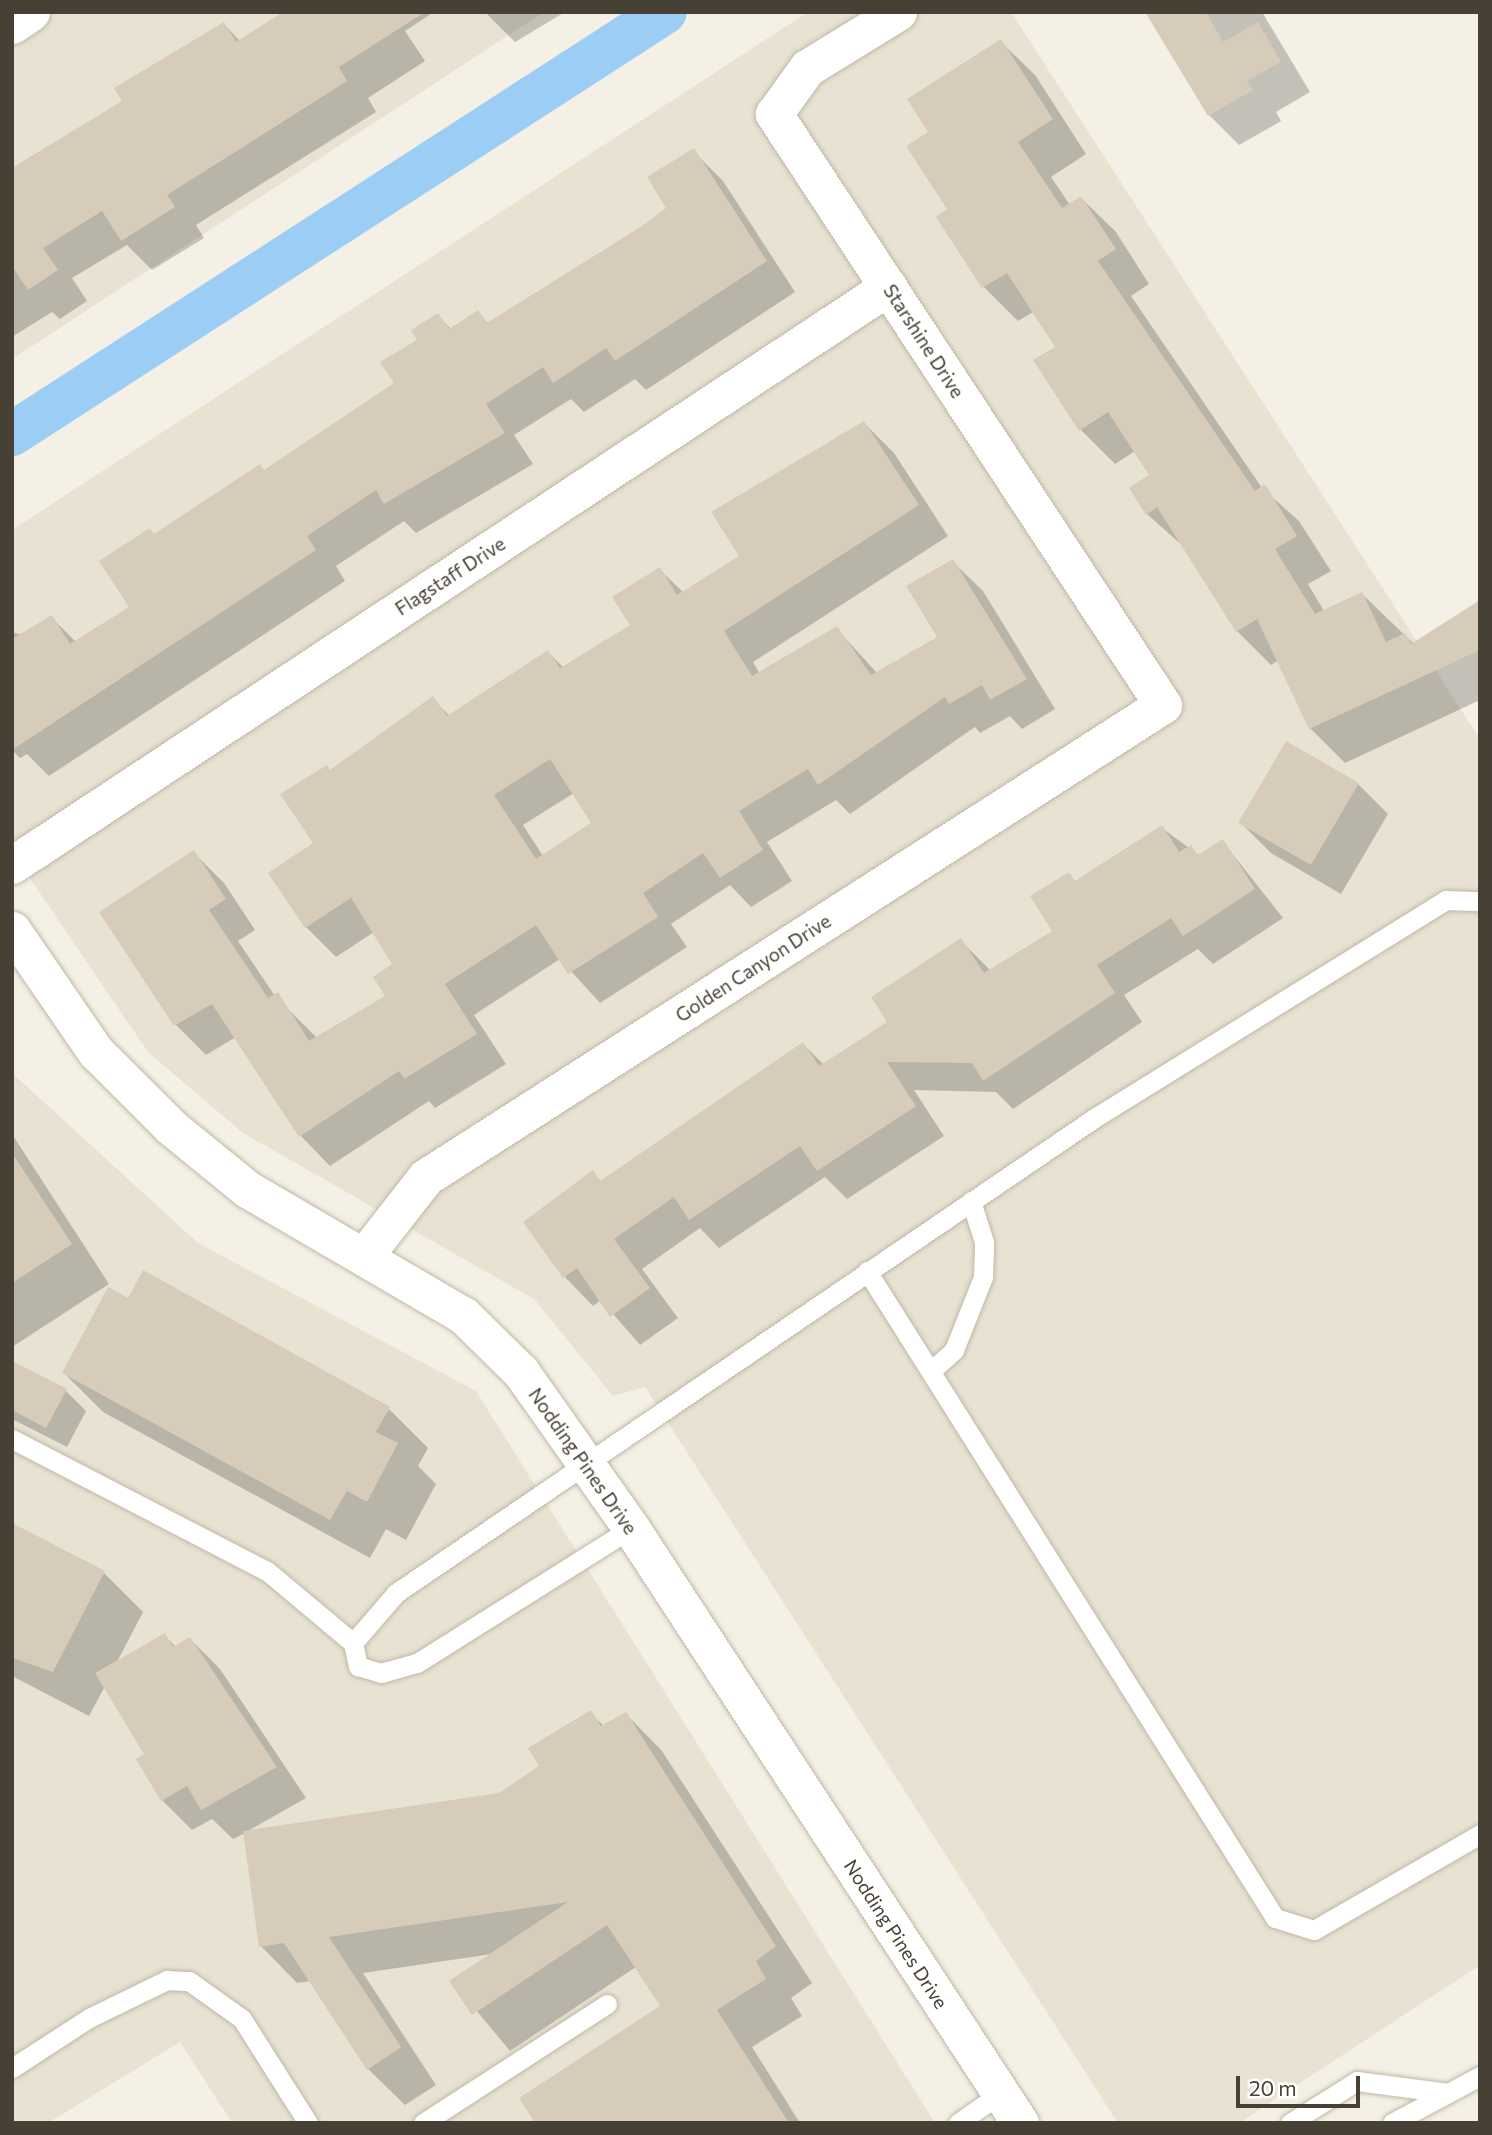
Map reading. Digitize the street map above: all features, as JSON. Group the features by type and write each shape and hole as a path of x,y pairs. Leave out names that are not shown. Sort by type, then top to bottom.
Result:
{"street":[{"path":"12,24 31,12"},
{"name":"Starshine Drive","path":"898,12 807,68 774,114 1163,705"},
{"name":"Flagstaff Drive","path":"12,865 888,287"},
{"name":"Golden Canyon Drive","path":"365,1255 426,1177 1163,705"},
{"name":"Nodding Pines Drive","path":"12,930 96,1052 171,1127 247,1189 365,1255 463,1315 521,1372 631,1528 1010,2108"}],"lane":[{"path":"353,1643 396,1593 582,1461 971,1200 1446,900 1480,901"},
{"path":"930,1371 954,1350 983,1278 984,1242 971,1200"},
{"path":"867,1271 1275,1918 1314,1930 1480,1834"},
{"path":"12,1439 267,1571 353,1643 358,1666 381,1673 417,1663 631,1528"},
{"path":"12,2068 89,2018 167,1980 189,1981 214,1993 242,2019 308,2123"},
{"path":"423,2123 607,2004"},
{"path":"1392,2123 1480,2076"},
{"path":"1290,2123 1357,2081 1448,2093"},
{"path":"958,2123 1010,2108"}],"shaded area":[{"path":"12,12 544,12 12,359"},
{"path":"808,12 1011,12 1480,739 1480,1965 1239,2123 1118,2123 645,1387 613,1396 534,1299 243,1133 148,1052 12,852 12,530"},
{"path":"12,1073 198,1243 476,1391 935,2123 232,2123 180,2042 48,2123 12,2123"}],"building":[{"path":"283,12 425,12 339,67 347,81 167,195 175,207 121,241 102,211 43,248 58,270 28,290 12,266 12,168 122,101 114,88 224,22 236,42"},
{"path":"1145,12 1206,12 1223,42 1258,22 1281,62 1247,81 1253,90 1208,116"},
{"path":"1001,39 1053,119 1018,142 1062,208 1081,196 1116,249 1098,261 1255,491 1265,484 1297,536 1275,549 1315,614 1362,592 1386,642 1405,633 1411,644 1480,600 1480,650 1309,729 1257,619 1236,632 1157,507 1146,515 1129,488 1149,475 1108,412 1079,431 1033,360 1055,347 1007,273 982,288 936,217 947,209 906,146 928,132 907,99"},
{"path":"694,148 767,261 615,361 606,348 553,383 543,367 486,404 505,433 384,504 376,490 307,536 316,550 12,750 12,639 52,615 70,644 129,607 99,561 150,528 154,534 260,464 264,470 394,383 380,362 417,340 411,330 438,313 449,329 478,310 487,323 642,226 666,208 647,177"},
{"path":"864,421 919,505 724,631 752,676 837,626 871,675 937,637 906,586 953,559 1027,679 990,700 982,685 949,704 945,697 818,785 808,769 739,811 763,850 720,878 703,853 643,893 658,917 568,974 536,925 445,984 477,1034 404,1079 399,1071 299,1137 212,1004 174,1026 99,912 194,850 226,899 209,910 268,998 278,992 309,1041 385,996 373,977 392,964 351,898 305,928 268,873 313,843 280,794 327,765 330,770 433,696 447,716 548,650 560,668 630,625 612,597 660,567 677,595 739,556 711,512","holes":["550,759 591,823 536,859 494,795"]},
{"path":"1286,741 1359,783 1311,865 1238,823"},
{"path":"1162,825 1179,852 1191,845 1198,855 1223,839 1255,889 1183,936 1171,918 1097,965 1115,993 983,1081 972,1063 887,1062 916,1106 817,1171 800,1146 689,1220 674,1197 614,1239 650,1288 610,1317 577,1268 563,1278 523,1222 593,1170 600,1181 803,1042 819,1066 887,1022 871,997 961,938 984,973 1052,931 1030,896 1069,872 1075,881"},
{"path":"12,1153 72,1244 12,1283"},
{"path":"143,1270 390,1407 376,1432 398,1443 367,1502 347,1491 330,1520 62,1373 108,1287 128,1298"},
{"path":"12,1361 67,1389 46,1428 12,1410"},
{"path":"12,1523 105,1571 53,1672 12,1658"},
{"path":"165,1633 173,1647 190,1637 277,1767 201,1810 187,1786 161,1801 136,1759 144,1754 95,1673"},
{"path":"591,1710 601,1726 626,1712 776,1946 756,1961 766,1979 717,2010 789,2123 535,2123 519,2098 660,2006 607,1925 472,2015 449,1981 568,1902 329,1937 401,2047 367,2070 284,1943 259,1947 243,1831 499,1793 539,1766 528,1748"}],"waterway":[{"path":"12,434 665,12"}]}
